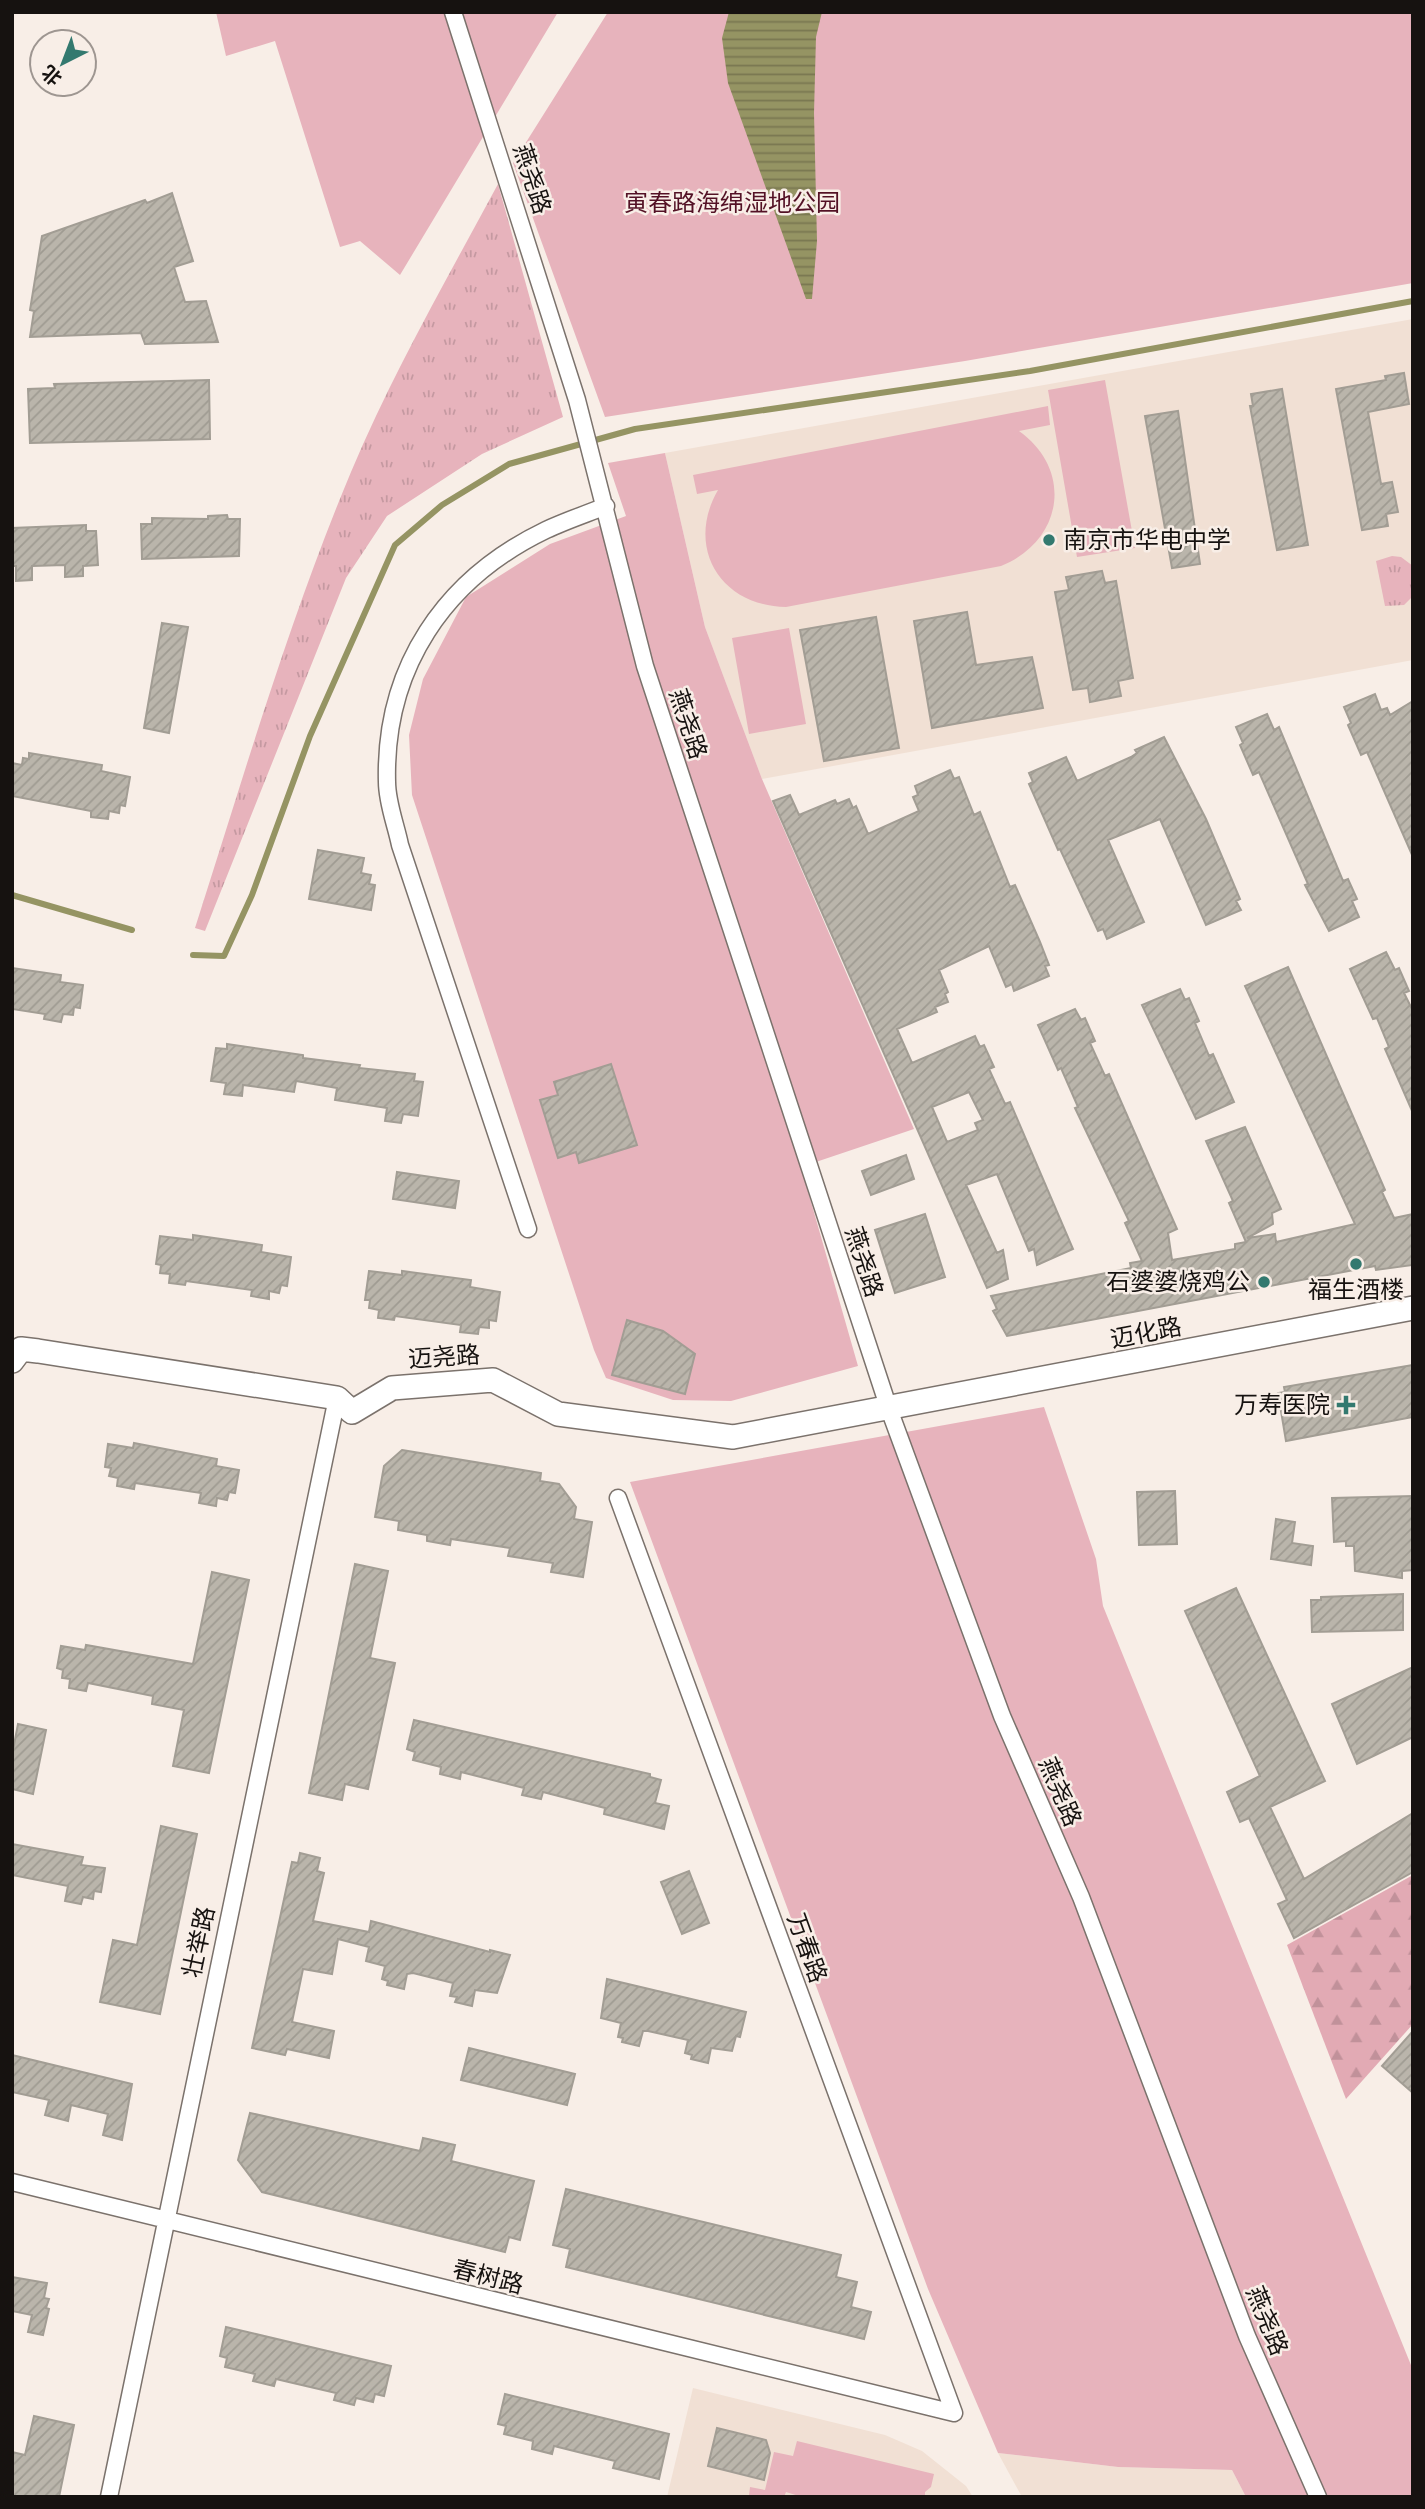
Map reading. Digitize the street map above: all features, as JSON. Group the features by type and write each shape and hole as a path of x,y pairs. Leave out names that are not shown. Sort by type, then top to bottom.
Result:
{"street":[{"name":"燕尧路","path":"453,12 577,400 645,666 889,1409 1002,1716 1081,1897 1247,2336 1318,2497"},
{"path":"528,1229 400,845 387,784 390,744 397,699 416,648 438,612 482,569 545,530 606,506"},
{"name":"迈化路","path":"889,1409 1413,1308"},
{"name":"迈尧路","path":"12,1361 20,1349 337,1398 352,1412 392,1388 493,1380 558,1414 733,1437 889,1409"},
{"name":"壮举路","path":"109,2497 337,1398"},
{"name":"万春路","path":"618,1498 954,2413"},
{"name":"春树路","path":"12,2182 164,2222 954,2413"}],"shaded area":[{"path":"729,12 822,12 816,37 814,113 817,241 812,299 806,299 728,83 722,38"},
{"name":"南京市华电中学","path":"1413,319 1413,660 762,779 705,627 665,453"},
{"path":"693,2388 885,2435 922,2451 966,2486 973,2497 667,2497"},
{"path":"998,2453 1118,2467 1232,2470 1246,2497 1022,2497"}],"green space":[{"path":"216,12 558,12 400,275 360,241 340,247 275,41 226,56"},
{"name":"寅春路海绵湿地公园","path":"608,12 1413,12 1413,283 965,361 605,417 513,163"},
{"path":"498,184 563,417 482,454 387,516 346,578 205,931 195,928 287,641 351,472 403,362"},
{"path":"1105,380 1135,548 1077,557 1048,390"},
{"path":"1048,406 1050,425 1019,431 1037,447 1048,465 1054,484 1054,504 1048,523 1038,540 1022,555 1001,566 786,607 763,604 743,596 727,585 715,570 708,552 705,532 709,511 718,490 697,494 693,475"},
{"path":"665,453 705,627 762,779 914,1129 801,1167 858,1366 731,1401 673,1400 606,1378 594,1350 412,795 409,735 423,679 466,597 550,544 626,516 608,463"},
{"path":"1392,556 1401,557 1413,566 1413,596 1404,605 1385,606 1376,561"},
{"path":"789,628 806,724 749,734 732,638"},
{"path":"1044,1407 1096,1559 1103,1606 1413,2370 1413,2497 1246,2497 1232,2470 1118,2467 998,2453 928,2289 630,1482"},
{"path":"1413,1875 1413,2024 1346,2099 1287,1945"},
{"path":"797,2441 934,2474 931,2487 925,2492 925,2497 802,2497 786,2492 784,2497 749,2496 750,2487 765,2490 774,2452 793,2456"}],"building":[{"path":"172,193 193,261 174,267 185,302 206,301 218,342 145,344 141,333 30,337 34,311 30,310 42,236"},
{"path":"1404,373 1409,404 1368,412 1381,484 1392,482 1398,512 1386,514 1388,526 1362,530 1336,389 1386,380 1385,376"},
{"path":"209,380 210,439 30,443 28,389 55,388 54,384"},
{"path":"1282,389 1308,545 1277,550 1250,406 1253,406 1251,394"},
{"path":"1178,411 1200,564 1172,568 1145,416"},
{"path":"227,515 228,519 240,519 239,556 142,559 141,524 152,524 152,518 208,519 208,516"},
{"path":"86,525 86,531 96,531 98,565 83,566 83,576 65,577 65,565 32,566 32,580 16,581 16,566 12,566 12,528"},
{"path":"1102,571 1105,583 1116,581 1133,678 1118,681 1121,696 1090,702 1088,688 1073,690 1055,592 1069,590 1066,577"},
{"path":"967,612 976,665 1032,657 1043,708 932,728 914,621"},
{"path":"876,617 899,748 824,761 800,630"},
{"path":"162,623 188,627 169,733 144,728"},
{"path":"1375,694 1381,710 1387,708 1390,715 1413,701 1413,857 1367,752 1361,755 1348,725 1351,723 1344,707"},
{"path":"1267,714 1274,730 1279,727 1343,881 1348,879 1357,899 1352,901 1359,917 1329,931 1305,885 1308,884 1259,772 1253,775 1240,745 1243,743 1236,727"},
{"path":"1164,737 1206,819 1240,899 1236,901 1241,910 1206,925 1160,819 1108,840 1144,922 1107,939 1103,929 1098,931 1060,849 1058,850 1029,784 1033,782 1029,773 1066,757 1077,781 1131,757 1137,753 1135,750"},
{"path":"29,753 102,765 101,771 130,777 125,806 120,805 119,813 109,811 108,819 91,817 91,811 12,796 12,763 22,765 23,758 29,759"},
{"path":"950,770 954,779 959,777 974,815 980,812 1010,887 1015,885 1049,965 1045,966 1049,976 1014,991 1012,984 1006,987 989,946 939,970 948,992 945,994 948,1002 935,1007 937,1012 897,1029 912,1063 975,1036 980,1047 984,1045 994,1067 989,1069 1005,1104 1010,1102 1073,1249 1037,1265 1034,1249 1029,1251 997,1174 966,1185 997,1253 1003,1250 1008,1279 987,1288 773,801 790,795 799,815 835,800 837,804 849,799 853,808 856,806 868,834 919,811 913,797 918,795 915,786","holes":["969,1092 983,1120 975,1123 978,1130 947,1142 932,1107"]},
{"path":"318,850 364,858 361,873 371,875 369,884 375,885 371,910 309,899"},
{"path":"1386,952 1395,970 1399,968 1409,991 1404,993 1413,1011 1413,1113 1385,1049 1389,1047 1377,1018 1373,1019 1350,969"},
{"path":"1288,967 1385,1190 1382,1192 1394,1218 1413,1214 1413,1265 1376,1270 1375,1266 1007,1336 993,1311 997,1309 991,1296 1131,1268 1130,1263 1142,1261 1125,1223 1129,1221 1075,1108 1078,1107 1061,1068 1058,1070 1038,1025 1075,1009 1081,1020 1085,1018 1095,1041 1090,1043 1105,1076 1109,1074 1177,1229 1168,1233 1172,1260 1235,1249 1235,1244 1246,1242 1229,1203 1233,1201 1206,1141 1245,1127 1281,1209 1272,1213 1273,1224 1247,1238 1275,1234 1276,1242 1355,1224 1245,986"},
{"path":"12,968 61,975 60,982 83,985 80,1008 74,1007 73,1015 63,1014 61,1022 44,1019 45,1014 12,1009"},
{"path":"1180,989 1185,1000 1189,998 1199,1021 1195,1023 1209,1056 1213,1054 1234,1102 1196,1119 1142,1005"},
{"path":"227,1044 360,1065 359,1068 415,1074 414,1081 423,1082 418,1116 403,1114 401,1123 385,1121 387,1108 335,1100 337,1088 296,1081 294,1092 243,1085 242,1096 224,1094 226,1083 211,1081 216,1048 227,1049"},
{"path":"611,1064 637,1145 579,1163 576,1152 558,1158 540,1100 558,1095 554,1082"},
{"path":"906,1155 914,1179 871,1195 862,1171"},
{"path":"397,1172 459,1181 455,1208 393,1199"},
{"path":"925,1214 945,1277 895,1293 875,1230"},
{"path":"193,1235 262,1245 261,1252 291,1257 287,1286 281,1285 279,1293 269,1291 269,1299 251,1296 252,1290 186,1281 185,1285 169,1283 170,1274 160,1273 161,1265 156,1264 160,1236 193,1240"},
{"path":"369,1271 402,1275 402,1271 471,1280 470,1287 500,1292 496,1321 489,1320 489,1328 479,1327 478,1334 460,1332 461,1325 395,1316 394,1320 378,1318 379,1310 369,1308 370,1300 365,1300"},
{"path":"627,1320 663,1331 695,1354 685,1394 612,1375"},
{"name":"万寿医院","path":"1413,1365 1413,1417 1286,1441 1278,1393 1285,1392 1284,1387"},
{"path":"134,1443 217,1459 216,1466 239,1470 235,1493 229,1492 227,1500 217,1498 216,1506 199,1503 201,1493 135,1483 134,1489 117,1486 118,1478 109,1476 111,1468 105,1467 108,1444 133,1448"},
{"path":"402,1450 541,1473 540,1481 559,1484 576,1507 574,1519 592,1522 583,1577 551,1572 553,1563 508,1556 510,1548 451,1539 450,1545 427,1541 427,1535 398,1530 399,1521 375,1517 384,1466"},
{"path":"1175,1491 1177,1544 1139,1545 1137,1492"},
{"path":"1413,1496 1413,1570 1402,1571 1402,1578 1355,1571 1354,1546 1346,1546 1346,1541 1334,1542 1332,1498"},
{"path":"1276,1519 1295,1522 1292,1543 1313,1546 1311,1565 1271,1559"},
{"path":"355,1564 388,1571 370,1658 395,1663 368,1789 345,1784 342,1800 309,1793"},
{"path":"212,1572 249,1580 209,1773 173,1766 184,1710 152,1704 153,1696 88,1683 86,1691 69,1688 70,1679 62,1678 63,1670 57,1668 61,1646 85,1650 86,1645 193,1664"},
{"path":"1236,1588 1325,1781 1270,1807 1304,1879 1413,1813 1413,1872 1294,1938 1278,1904 1287,1900 1249,1818 1240,1822 1227,1792 1260,1776 1185,1611"},
{"path":"1403,1594 1403,1630 1312,1632 1311,1600 1321,1600 1321,1597"},
{"path":"1413,1667 1413,1737 1357,1764 1332,1704"},
{"path":"414,1720 650,1774 650,1777 661,1780 655,1803 669,1806 664,1829 604,1814 605,1808 543,1792 541,1799 522,1795 524,1788 461,1772 460,1779 440,1774 441,1767 413,1760 415,1752 407,1749"},
{"path":"18,1724 46,1730 33,1794 12,1789 12,1755"},
{"path":"161,1826 197,1834 160,2014 100,2002 113,1940 137,1945"},
{"path":"12,1844 83,1857 81,1865 105,1868 101,1892 94,1891 93,1899 83,1897 81,1904 65,1901 68,1886 12,1875"},
{"path":"300,1853 320,1858 317,1871 324,1873 313,1921 369,1932 371,1921 510,1955 497,1993 475,1990 472,2006 455,2002 457,1997 450,1996 453,1983 413,1973 407,1974 404,1989 387,1985 388,1981 382,1979 385,1966 366,1961 369,1947 338,1939 332,1974 303,1969 292,2022 334,2031 329,2058 287,2049 285,2055 252,2048 292,1862 298,1863"},
{"path":"689,1871 709,1923 682,1934 661,1882"},
{"path":"607,1979 746,2012 740,2037 736,2036 732,2051 711,2048 708,2063 691,2059 692,2055 685,2053 688,2040 643,2031 639,2046 622,2042 623,2038 618,2037 621,2023 601,2018"},
{"path":"1413,2031 1413,2093 1382,2066"},
{"path":"469,2048 575,2074 567,2105 461,2080"},
{"path":"12,2055 132,2084 122,2140 103,2135 108,2114 71,2105 68,2121 45,2115 49,2100 12,2092"},
{"path":"250,2113 420,2151 423,2138 455,2145 451,2161 534,2181 520,2240 509,2237 505,2252 262,2192 238,2160"},
{"path":"566,2189 841,2255 836,2277 857,2282 851,2307 871,2312 864,2339 566,2267 570,2249 553,2245"},
{"path":"12,2277 47,2283 44,2298 49,2299 46,2308 49,2309 43,2335 28,2332 32,2315 12,2311"},
{"path":"226,2327 391,2366 384,2396 375,2394 373,2402 356,2398 354,2405 334,2400 336,2393 276,2379 274,2386 253,2381 255,2374 225,2367 227,2358 220,2356"},
{"path":"505,2394 669,2434 659,2479 613,2468 615,2461 554,2446 552,2454 532,2449 533,2441 504,2434 506,2426 498,2424"},
{"path":"34,2416 74,2425 59,2497 12,2497 12,2452 25,2455"},
{"path":"717,2428 766,2440 770,2453 764,2480 708,2466"}],"waterway":[{"path":"193,955 224,956 252,895 310,736 395,545 442,505 509,464 635,429 1030,371 1413,301"},
{"path":"12,895 132,930"}],"place":[{"name":"南京市华电中学","path":"1049,540"},
{"name":"福生酒楼","path":"1356,1264"},
{"name":"石婆婆烧鸡公","path":"1264,1282"},
{"name":"万寿医院","path":"1346,1405"}]}
